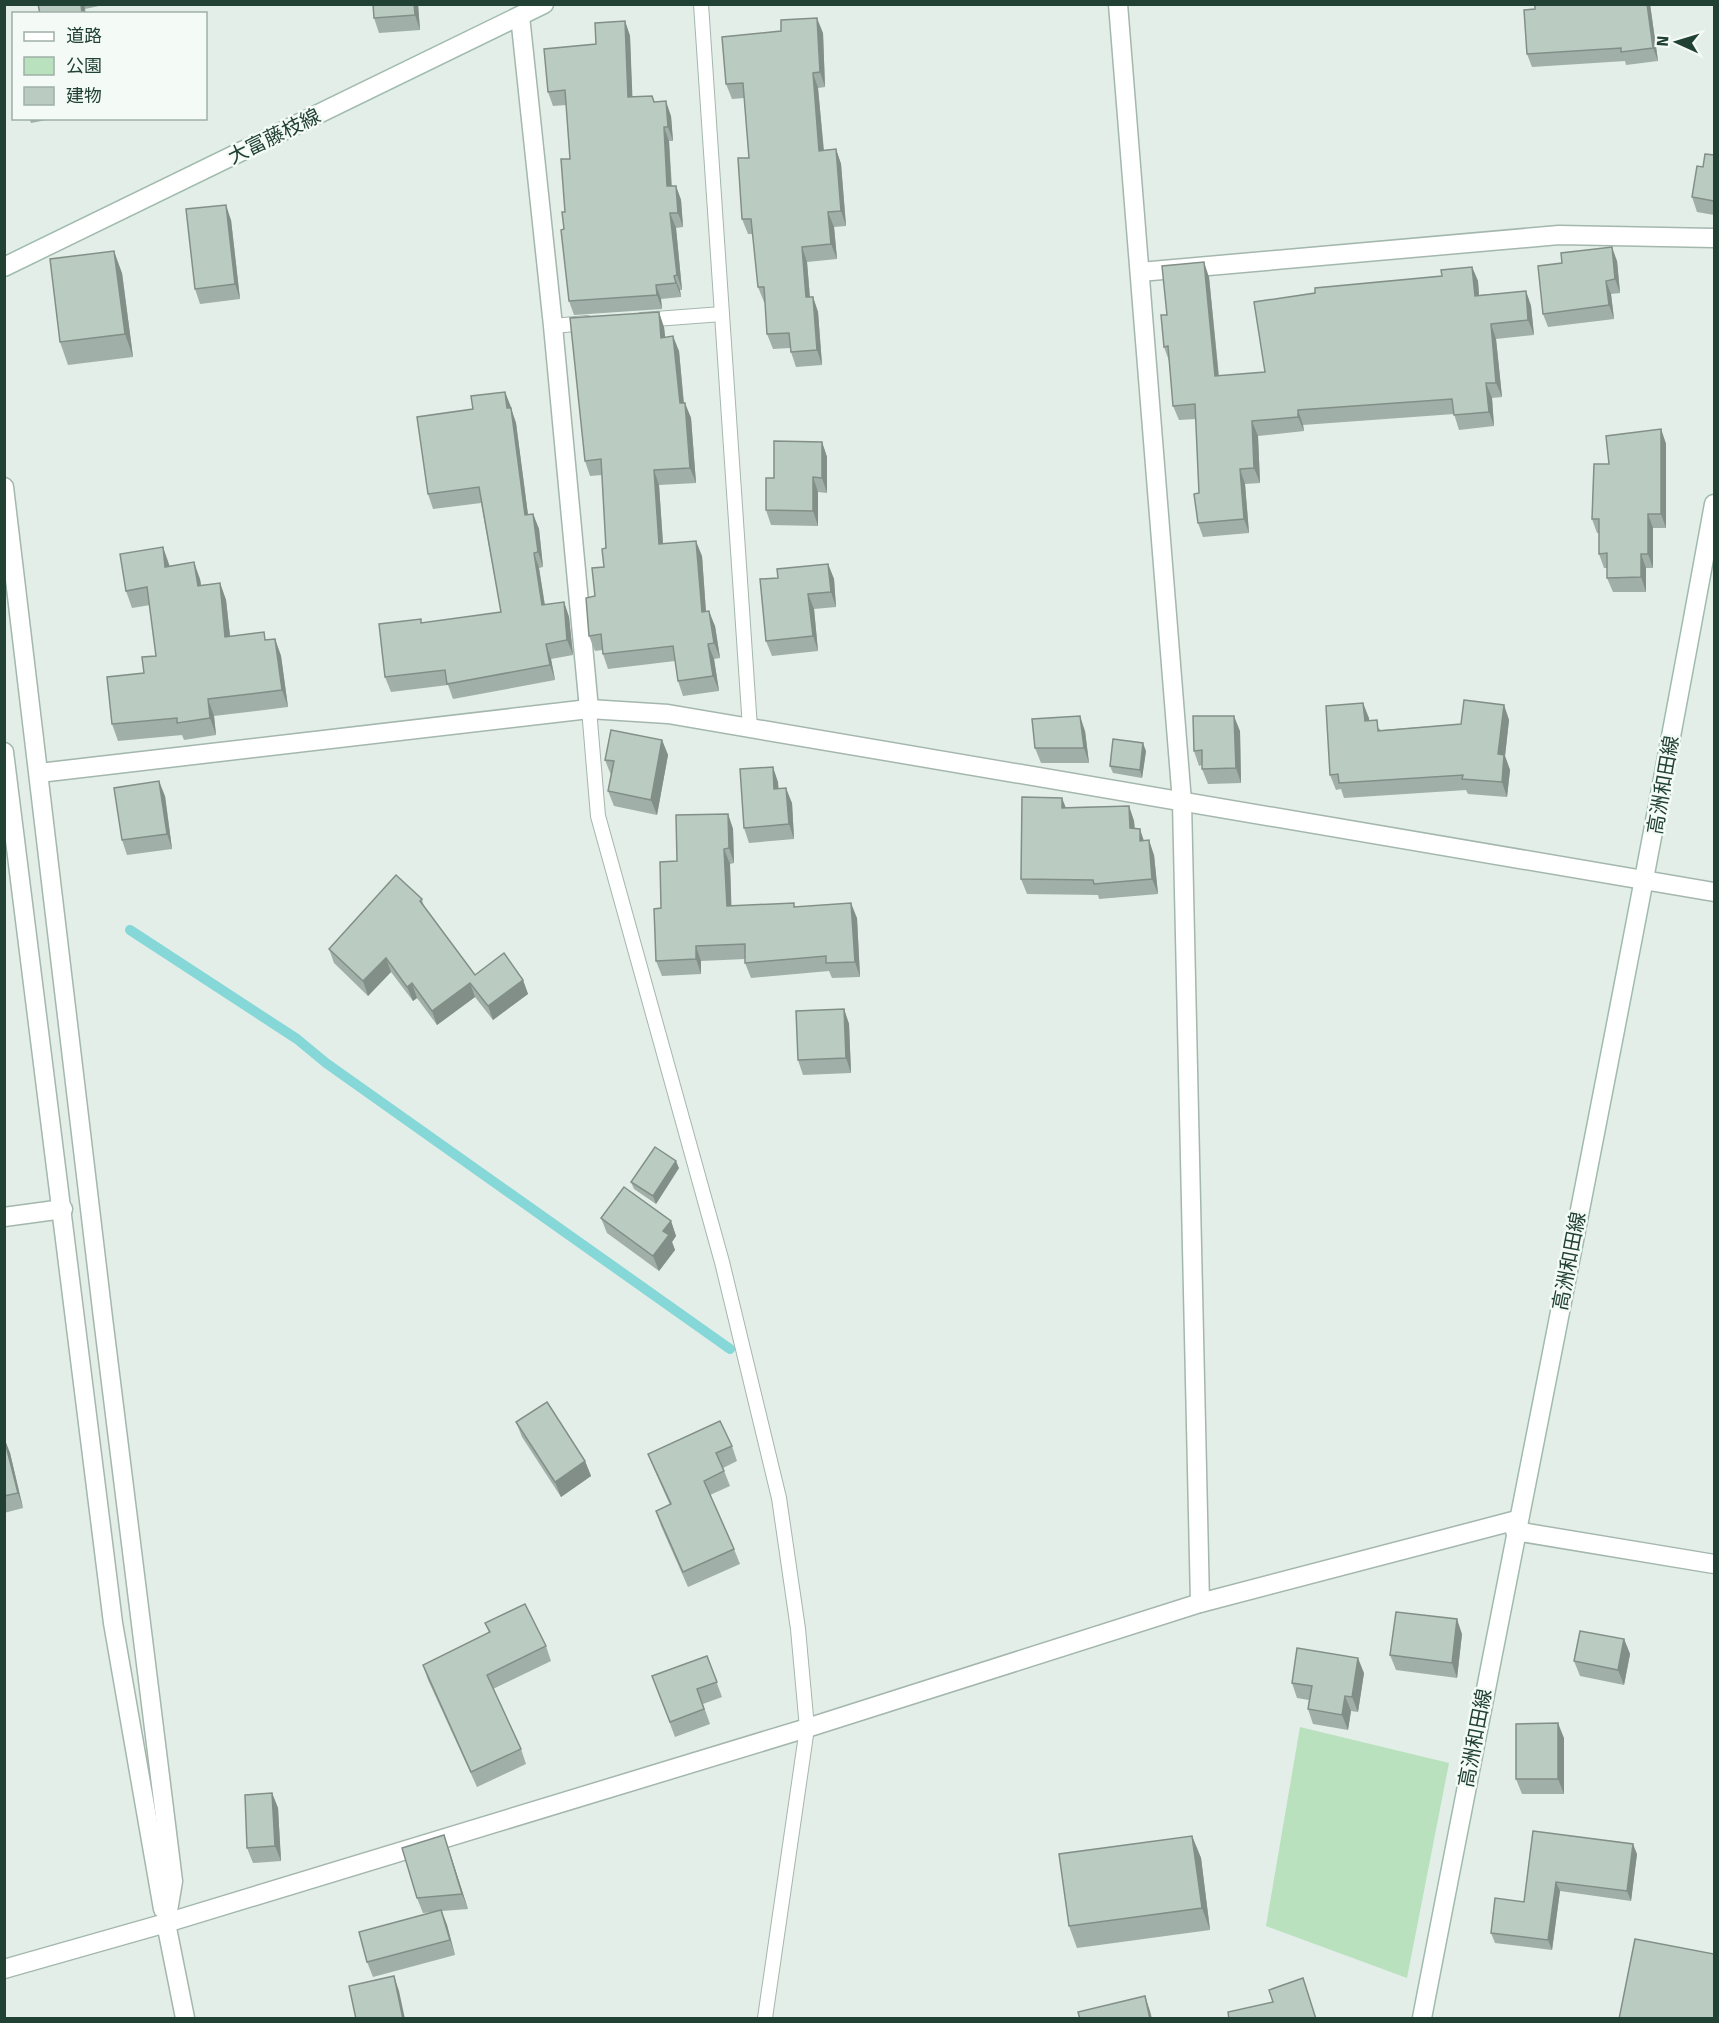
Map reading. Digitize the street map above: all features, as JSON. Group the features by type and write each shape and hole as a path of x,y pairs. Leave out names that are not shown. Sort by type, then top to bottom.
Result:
{"street":[{"name":"大富藤枝線","path":"4,267 544,4"},
{"path":"1118,4 1182,802 1200,1603"},
{"path":"520,16 553,326 589,709"},
{"path":"1140,272 1559,235 1714,238"},
{"path":"4,487 173,1881 165,1923"},
{"name":"高洲和田線","path":"1422,2019 1516,1525 1646,878 1714,504"},
{"path":"39,773 589,709 668,714 1646,878 1714,892"},
{"path":"4,752 113,1623 165,1923 185,2019"},
{"path":"4,1217 63,1209"},
{"path":"4,1969 165,1923 807,1728 1200,1603 1516,1525 1714,1564"}],"lane":[{"path":"701,4 750,728"},
{"path":"632,320 722,314"},
{"path":"553,326 598,323"},
{"path":"589,709 598,816 722,1262 779,1498 798,1629 807,1728 765,2019"}],"green space":[{"path":"1300,1727 1449,1763 1407,1978 1266,1926"}],"building":[{"path":"38,4 81,4 82,12 40,12"},
{"path":"373,4 414,4 415,15 374,18"},
{"path":"1535,4 1647,4 1653,48 1621,52 1621,48 1527,54 1524,10 1535,9"},
{"path":"817,18 820,72 813,73 819,151 836,149 841,211 828,212 831,244 802,247 806,297 813,297 817,350 791,352 789,333 767,334 764,287 758,287 751,219 742,219 738,158 749,158 743,83 726,84 722,37 781,31 781,20"},
{"path":"625,21 628,97 652,96 654,102 666,101 668,127 664,127 667,186 676,186 678,213 670,213 676,283 656,285 657,295 569,301 561,230 564,229 562,212 565,212 561,159 570,159 565,90 548,92 544,49 596,44 595,23"},
{"path":"1705,154 1714,155 1714,201 1692,197 1697,166 1703,167"},
{"path":"226,205 235,284 195,289 186,209"},
{"path":"1612,247 1615,279 1606,281 1609,305 1543,314 1538,266 1562,263 1561,253"},
{"path":"114,251 125,334 60,342 50,259"},
{"path":"1204,262 1215,376 1265,372 1254,302 1315,293 1315,288 1442,276 1441,270 1472,267 1475,296 1526,291 1528,320 1491,324 1496,383 1486,383 1489,412 1454,415 1452,399 1298,410 1298,417 1252,421 1254,468 1240,469 1244,519 1198,523 1194,494 1199,493 1195,404 1173,406 1168,346 1164,347 1161,315 1167,315 1162,266"},
{"path":"659,312 661,338 673,336 680,403 685,403 690,468 654,470 659,544 696,541 702,612 709,611 714,643 708,644 713,676 678,681 673,646 603,654 601,634 589,636 586,598 595,596 592,568 604,567 602,549 606,548 601,459 585,461 570,318"},
{"path":"505,392 507,408 511,408 525,515 533,514 538,552 534,553 542,605 564,602 567,640 546,644 550,665 447,684 445,670 385,677 379,624 421,619 421,623 501,612 479,487 428,494 417,417 473,409 471,396"},
{"path":"1661,429 1661,514 1648,514 1648,554 1641,554 1641,577 1607,578 1607,553 1599,554 1599,519 1592,519 1594,464 1609,464 1606,436"},
{"path":"774,441 822,442 822,478 813,477 813,511 766,510 766,478 774,478"},
{"path":"163,547 165,567 194,562 198,586 220,583 225,637 264,632 265,640 275,639 282,690 208,699 210,718 177,723 177,718 112,724 107,677 144,673 142,657 156,656 147,587 126,591 120,554"},
{"path":"828,564 831,592 808,594 813,636 766,641 760,579 778,578 777,569"},
{"path":"1464,700 1504,705 1498,754 1504,755 1502,782 1462,779 1463,775 1339,783 1338,774 1330,775 1326,706 1363,703 1365,721 1377,720 1378,731 1461,724"},
{"path":"1080,716 1084,748 1035,748 1032,719"},
{"path":"1193,716 1234,716 1236,768 1202,769 1202,750 1194,751"},
{"path":"611,730 662,740 651,800 608,791 614,761 605,760"},
{"path":"1113,739 1143,743 1140,770 1110,766"},
{"path":"773,767 774,789 786,788 789,824 744,828 740,769"},
{"path":"159,781 167,834 122,840 114,788"},
{"path":"1022,797 1062,798 1062,808 1129,806 1130,828 1140,829 1140,841 1149,840 1152,879 1094,884 1093,880 1021,879"},
{"path":"728,814 729,848 724,849 727,906 794,903 794,907 851,903 855,962 826,963 826,956 745,963 745,944 696,946 696,959 656,961 654,909 661,908 660,862 677,861 676,815"},
{"path":"396,875 422,899 420,901 475,975 504,953 523,980 488,1006 470,983 432,1011 412,983 407,987 386,958 363,981 329,949"},
{"path":"844,1009 846,1058 798,1060 796,1011"},
{"path":"655,1147 676,1161 653,1196 631,1182"},
{"path":"624,1187 671,1221 663,1231 669,1235 653,1256 601,1218"},
{"path":"547,1402 585,1461 555,1482 516,1422"},
{"path":"720,1421 732,1446 716,1453 724,1471 704,1481 734,1549 683,1572 656,1511 671,1504 648,1454"},
{"path":"4,1438 18,1493 4,1496"},
{"path":"525,1604 546,1646 487,1675 521,1749 471,1772 423,1665 490,1632 485,1623"},
{"path":"1396,1612 1457,1619 1452,1663 1390,1655"},
{"path":"1580,1631 1624,1639 1618,1670 1574,1661"},
{"path":"1297,1648 1358,1658 1352,1697 1345,1696 1342,1715 1308,1709 1312,1686 1292,1683"},
{"path":"707,1656 717,1682 697,1689 704,1709 670,1722 652,1676"},
{"path":"1558,1723 1558,1779 1516,1779 1516,1724"},
{"path":"272,1793 275,1846 247,1848 245,1795"},
{"path":"1533,1831 1633,1844 1627,1891 1556,1882 1548,1940 1491,1933 1495,1898 1524,1902"},
{"path":"444,1835 462,1894 417,1898 402,1848"},
{"path":"1192,1836 1202,1908 1069,1926 1059,1854"},
{"path":"441,1910 450,1940 367,1962 359,1932"},
{"path":"1635,1939 1714,1954 1714,2019 1619,2019"},
{"path":"394,1976 403,2019 356,2019 349,1986"},
{"path":"1303,1978 1316,2019 1229,2019 1228,2012 1273,2002 1269,1990"},
{"path":"1145,1996 1150,2019 1080,2019 1078,2012"}],"waterway":[{"path":"130,930 297,1039 326,1063 730,1349"}]}
